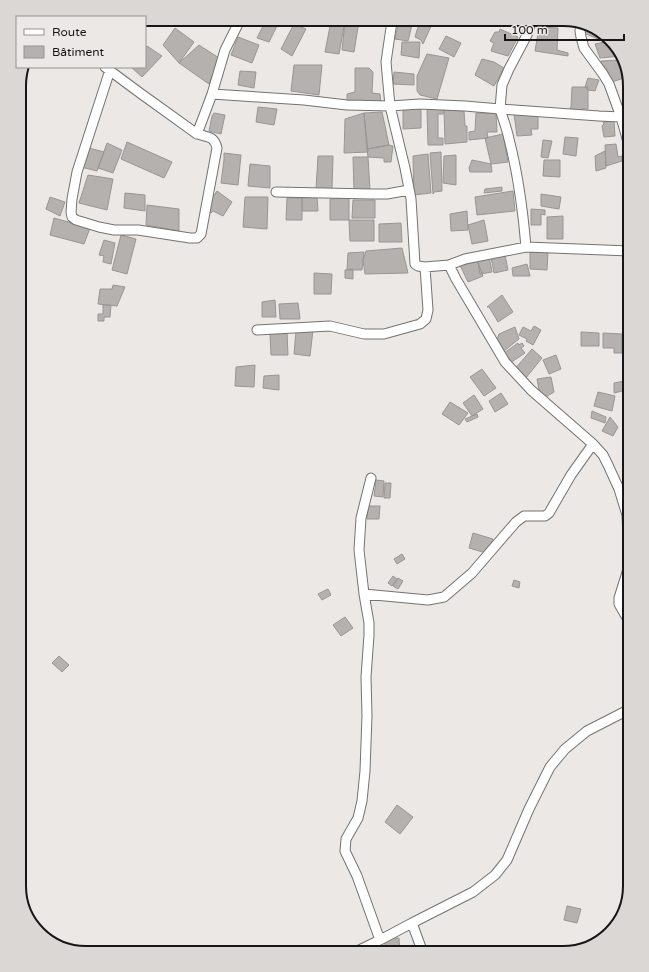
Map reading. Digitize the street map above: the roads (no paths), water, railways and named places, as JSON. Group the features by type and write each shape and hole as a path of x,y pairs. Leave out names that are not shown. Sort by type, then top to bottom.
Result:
{"street":[{"path":"197,134 212,94 225,50 236,26"},
{"path":"391,26 386,62 390,106 411,198 415,264 425,267 449,265 465,259 526,247 623,251"},
{"path":"526,247 523,216 514,161 509,137 500,109 502,85 530,26"},
{"path":"581,29 580,37 584,48 603,74 614,97 623,124"},
{"path":"108,69 197,134 211,138 216,142 217,148 201,234 197,238 138,230 114,230 76,220 72,217 72,199 77,172 108,69"},
{"path":"212,94 336,104 390,106 420,104 465,106 621,117"},
{"path":"276,192 387,194 409,190"},
{"path":"449,265 505,362 531,390 593,444 603,455 620,489 623,500"},
{"path":"256,330 330,326 364,334 384,334 420,324 426,319 428,310 425,267"},
{"path":"364,594 428,600 444,597 472,573 516,522 524,516 545,516 549,513 571,475 593,444"},
{"path":"370,478 361,518 359,550 369,623 366,678 367,716 365,771 362,800 358,818 346,839 345,851 357,876 380,940"},
{"path":"623,587 620,598 620,604 623,610"},
{"path":"368,946 473,892 495,875 507,860 529,809 550,767 565,749 587,731 623,713"},
{"path":"412,923 420,946"}]}
